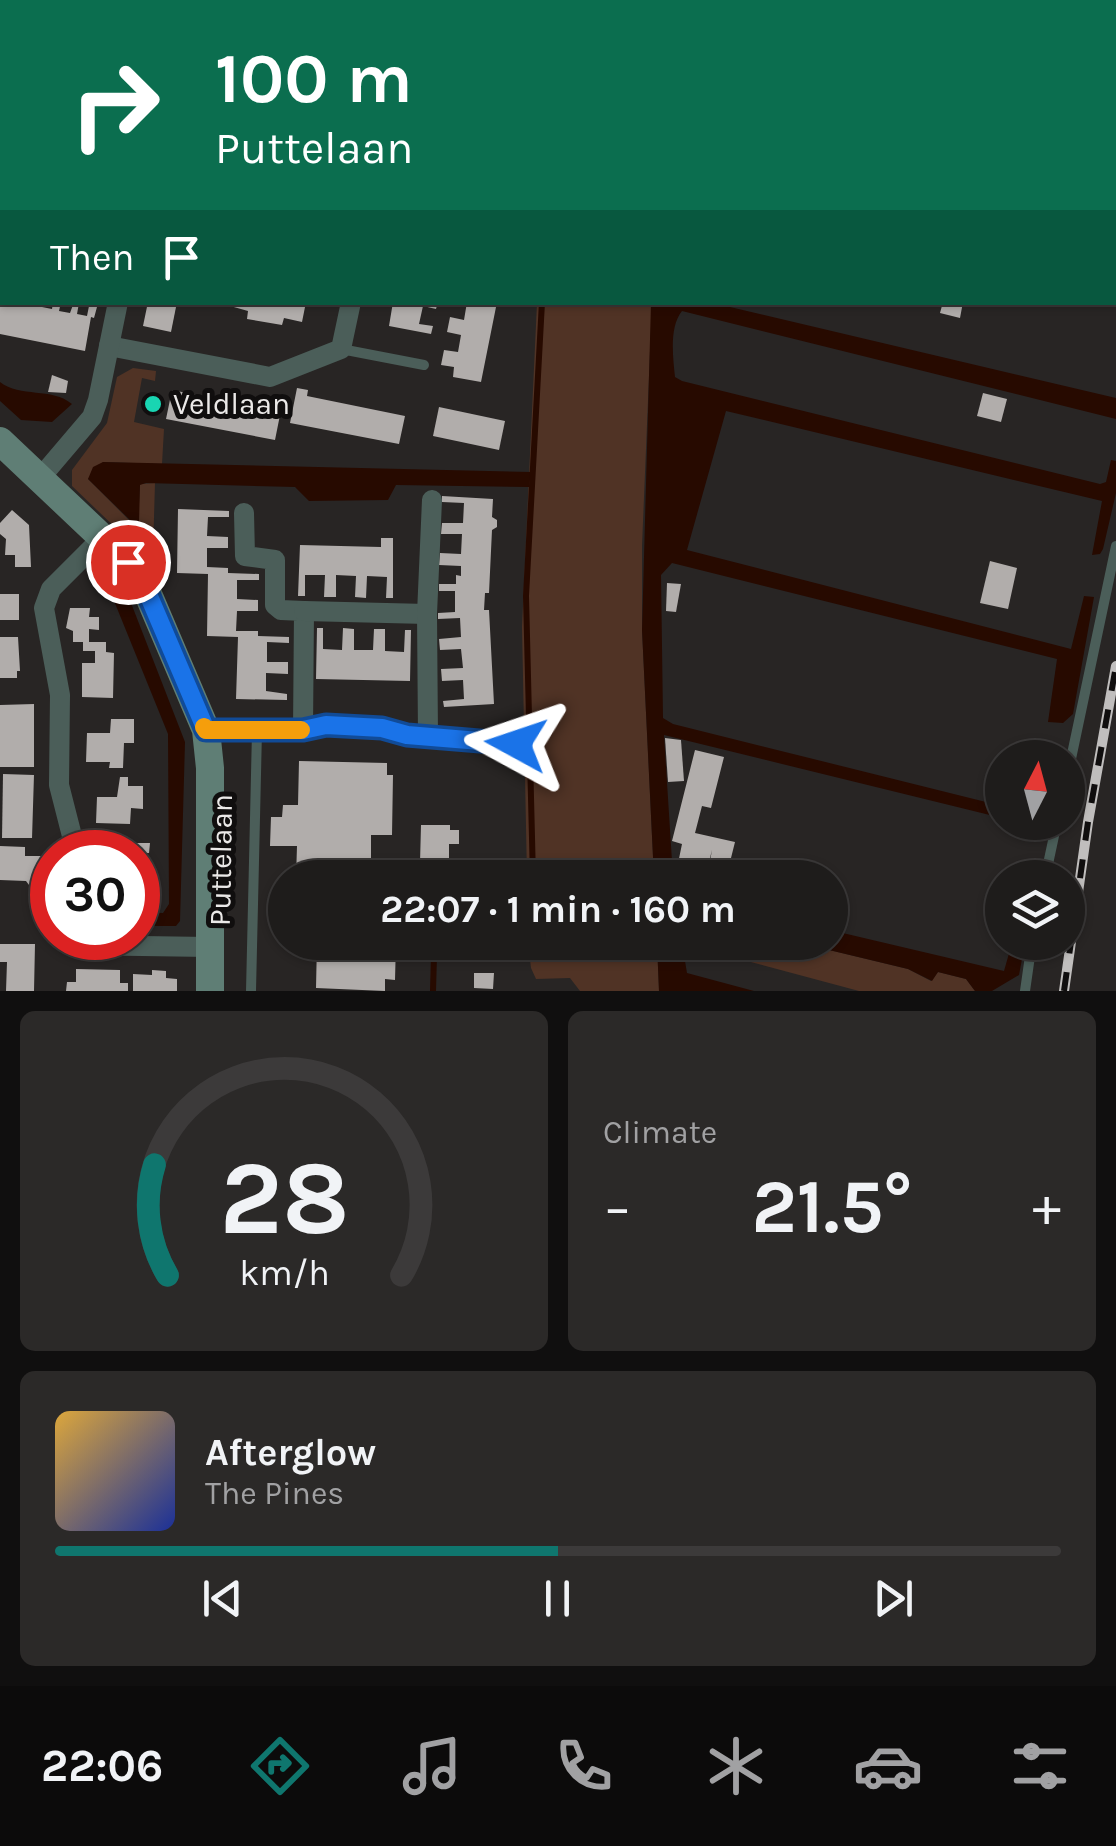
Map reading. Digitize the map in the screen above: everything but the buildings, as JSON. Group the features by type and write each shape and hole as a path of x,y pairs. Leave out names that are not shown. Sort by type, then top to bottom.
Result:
{"street":[{"path":"41,477 92,416 117,305"},
{"path":"109,346 270,377 342,349 350,305"},
{"name":"Puttelaan","path":"0,441 128,562 148,594 206,730 210,768 210,991"},
{"path":"428,736 427,614 432,500"},
{"path":"244,513 245,556 275,560 275,606 280,610 427,614"},
{"path":"70,830 59,785 60,695 44,608 51,589 102,538"},
{"path":"303,730 304,611"},
{"path":"206,730 364,726 516,744"},
{"path":"160,946 209,947"}],"lane":[{"path":"342,349 424,365"},
{"path":"1075,740 1116,546"},
{"name":"Puttelaan","path":"250,991 257,730"},
{"path":"1025,991 1028,960"}],"shaded area":[{"path":"537,305 652,305 642,630 653,860 527,860 522,627"},
{"path":"651,305 721,305 1116,398 1116,419 682,311 673,342 675,377 682,381 1100,484 1106,482 1111,460 1116,461 1116,493 1103,549 1092,555 1102,501 726,411 687,550 1071,649 1084,596 1094,597 1073,714 1063,723 1048,722 1057,659 672,563 661,575 663,718 673,724 985,802 985,814 664,735 672,860 653,860 642,630"},
{"path":"133,368 156,371 155,381 142,378 134,422 164,429 162,464 103,462 88,479 131,522 138,523 140,484 155,483 153,552 147,558 72,486 72,470 107,423 117,377"},
{"path":"0,382 72,404 52,422 21,420 0,401"},
{"path":"103,462 531,472 529,487 396,485 388,500 309,501 295,487 146,483 140,485 139,524 132,522 88,479 93,467"},
{"path":"119,572 185,742 180,921 176,926 160,926 160,913 169,904 168,734 108,586"},
{"path":"848,934 1004,971 1007,960 1022,960 1019,975 992,991 975,991 966,979 938,972 932,981 908,969 848,955"},
{"path":"848,955 908,969 931,981 938,972 966,979 975,991 859,991 743,960 848,960"},
{"path":"530,960 658,960 659,991 580,991 570,978 536,979"},
{"path":"658,960 685,960 687,973 754,991 659,991"}],"waterway":[{"path":"533,860 526,596 542,305"},
{"path":"433,991 434,960"}],"railway":[{"path":"1064,991 1088,822 1116,666"}],"slow traffic":[{"path":"204,727 301,730"}],"place":[{"name":"Veldlaan","path":"153,404"}],"route":[{"path":"128,562 148,594 206,730 303,730 326,725 516,744"}]}
